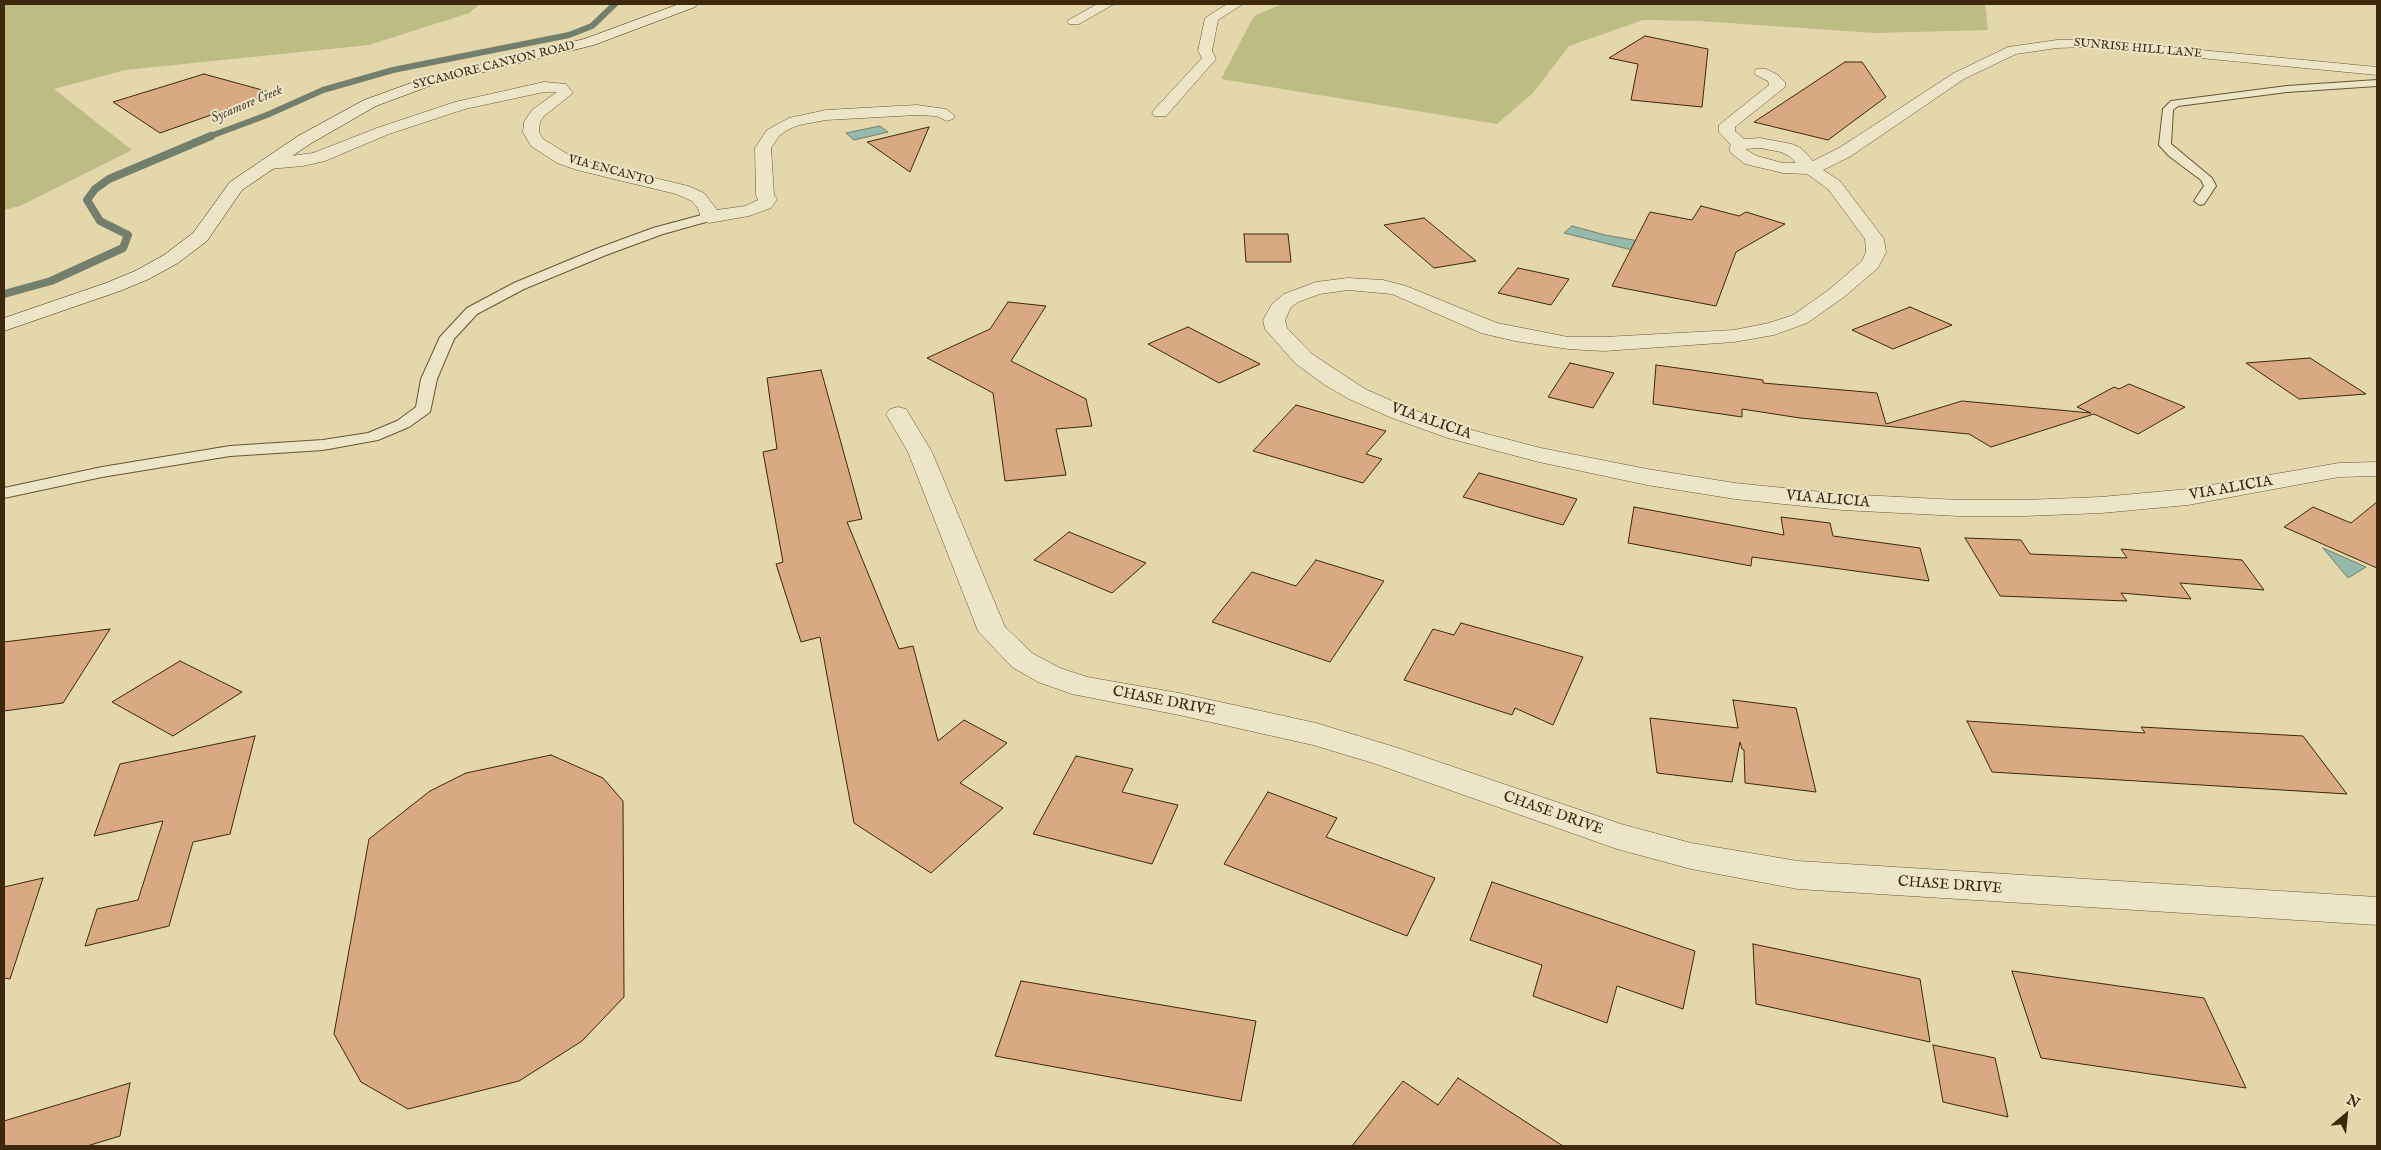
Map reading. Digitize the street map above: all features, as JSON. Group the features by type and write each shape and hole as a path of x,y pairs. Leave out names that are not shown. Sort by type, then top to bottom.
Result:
{"street":[{"name":"SYCAMORE CANYON ROAD","path":"4,325 113,287 142,275 171,259 200,237 236,186 318,132 357,110 396,92 448,76 589,42 690,4"},
{"path":"1074,21 1107,4"},
{"path":"1160,113 1209,59 1205,51 1212,18 1236,4"},
{"name":"SUNRISE HILL LANE","path":"1811,169 1845,152 1959,76 2013,50 2057,44 2086,43 2377,71"},
{"name":"VIA ALICIA","path":"1761,72 1773,78 1777,82 1777,87 1727,125 1727,132 1740,144 1760,143 1786,148 1799,156 1811,169 1834,185 1874,239 1876,252 1871,264 1837,293 1800,319 1774,329 1734,336 1604,344 1568,343 1515,335 1489,328 1399,290 1383,286 1348,284 1316,288 1291,298 1276,312 1274,320 1276,329 1304,358 1333,380 1357,394 1400,413 1456,432 1539,455 1647,477 1735,491 1842,502 1958,508 2024,508 2101,505 2188,497 2339,470 2377,469"},
{"name":"VIA ENCANTO","path":"268,164 302,161 319,157 382,130 461,105 544,87 560,87 565,90 565,93 538,113 532,122 531,132 537,142 563,159 583,166 682,190 698,197 707,207 709,217"},
{"path":"709,217 750,211 765,204 768,199 765,195 763,148 773,133 781,127 826,115 917,110 935,111 947,116"},
{"name":"CHASE DRIVE","path":"898,414 920,452 992,630 1022,660 1049,675 1083,686 1179,704 1316,734 1388,756 1617,836 1692,856 1769,870 1798,875 1922,884 2377,911"}],"lane":[{"path":"2200,201 2210,186 2206,178 2173,154 2165,145 2168,109 2175,103 2287,90 2377,83"},
{"path":"4,493 102,472 230,451 323,445 372,437 403,424 424,409 429,378 447,338 472,311 518,286 601,252 658,231 709,217"}],"green space":[{"path":"4,4 480,4 469,13 369,45 125,70 54,89 132,150 20,206 4,210"},
{"path":"1282,4 1985,4 1988,30 1875,33 1699,21 1643,20 1569,46 1533,93 1497,124 1221,79 1254,16"}],"water":[{"path":"880,126 888,132 854,140 846,133"},
{"path":"1572,226 1605,235 1639,241 1636,251 1564,233"},
{"path":"2323,548 2366,567 2348,578"}],"building":[{"path":"1645,36 1708,49 1702,107 1631,100 1638,64 1609,58"},
{"path":"1845,62 1862,62 1886,97 1828,140 1754,122"},
{"path":"204,74 273,93 160,133 113,102"},
{"path":"929,127 910,172 867,142"},
{"path":"1701,206 1739,216 1746,212 1785,224 1736,252 1716,306 1612,286 1650,212 1692,220"},
{"path":"1424,218 1476,261 1434,268 1384,225"},
{"path":"1244,234 1288,234 1291,262 1246,262"},
{"path":"1518,268 1569,279 1551,305 1498,293"},
{"path":"1008,302 1046,306 1011,361 1086,399 1092,426 1056,429 1066,475 1005,481 993,393 927,358 990,329"},
{"path":"1910,307 1952,325 1893,349 1852,330"},
{"path":"1188,327 1260,364 1219,383 1148,344"},
{"path":"2310,358 2366,394 2299,399 2246,363"},
{"path":"1570,363 1614,373 1593,408 1548,397"},
{"path":"1656,365 1763,380 1763,383 1877,393 1886,424 1962,401 2091,413 2077,407 2114,387 2119,389 2129,384 2185,407 2138,434 2094,414 1991,447 1969,434 1800,418 1742,409 1742,417 1653,404"},
{"path":"821,370 862,519 847,522 899,649 913,646 938,741 964,720 1007,743 960,783 1003,808 931,873 854,823 820,637 801,642 776,564 783,562 763,452 777,449 767,378"},
{"path":"1296,405 1386,431 1366,454 1382,459 1363,483 1253,451"},
{"path":"1479,473 1577,499 1563,525 1463,497"},
{"path":"2377,502 2377,568 2284,527 2313,507 2351,523"},
{"path":"1634,507 1784,535 1781,517 1830,523 1833,536 1920,548 1929,581 1752,557 1751,566 1628,543"},
{"path":"1069,532 1146,563 1112,593 1034,560"},
{"path":"1965,538 2021,540 2030,554 2127,558 2121,549 2242,560 2264,590 2180,583 2191,599 2121,593 2127,601 2000,596"},
{"path":"1316,560 1384,581 1330,662 1212,622 1252,572 1296,586"},
{"path":"1461,623 1583,657 1553,725 1515,708 1512,715 1404,680 1433,629 1454,635"},
{"path":"110,629 63,703 4,711 4,642"},
{"path":"180,661 242,692 173,736 112,702"},
{"path":"1733,700 1796,708 1816,792 1745,783 1744,750 1740,742 1732,782 1657,773 1650,718 1738,728"},
{"path":"1967,721 2145,733 2141,727 2303,736 2347,794 1992,772"},
{"path":"255,736 230,834 193,842 169,926 85,946 97,909 138,900 163,821 94,836 120,764"},
{"path":"551,755 603,778 623,801 624,997 582,1041 519,1081 408,1109 361,1082 334,1034 369,839 430,791 466,773"},
{"path":"1076,756 1133,769 1122,792 1178,805 1152,864 1033,834"},
{"path":"1268,792 1337,818 1326,837 1435,878 1407,936 1224,864"},
{"path":"43,878 10,979 4,978 4,887"},
{"path":"1492,882 1695,951 1683,1009 1617,986 1607,1023 1533,996 1542,965 1470,940"},
{"path":"1753,944 1920,979 1930,1042 1756,1004"},
{"path":"2012,971 2204,998 2246,1088 2041,1058"},
{"path":"1021,981 1256,1021 1241,1101 995,1056"},
{"path":"1933,1045 1995,1058 2008,1117 1943,1102"},
{"path":"1458,1078 1563,1146 1352,1146 1403,1081 1438,1105"},
{"path":"130,1083 120,1136 87,1146 4,1146 4,1121"}],"waterway":[{"name":"Sycamore Creek","path":"208,137 267,115 323,90 393,70 569,35 592,26 615,4"},
{"name":"Sycamore Creek","path":"4,294 51,281 123,248 128,235 100,221 87,200 95,189 109,179 211,136"}]}
